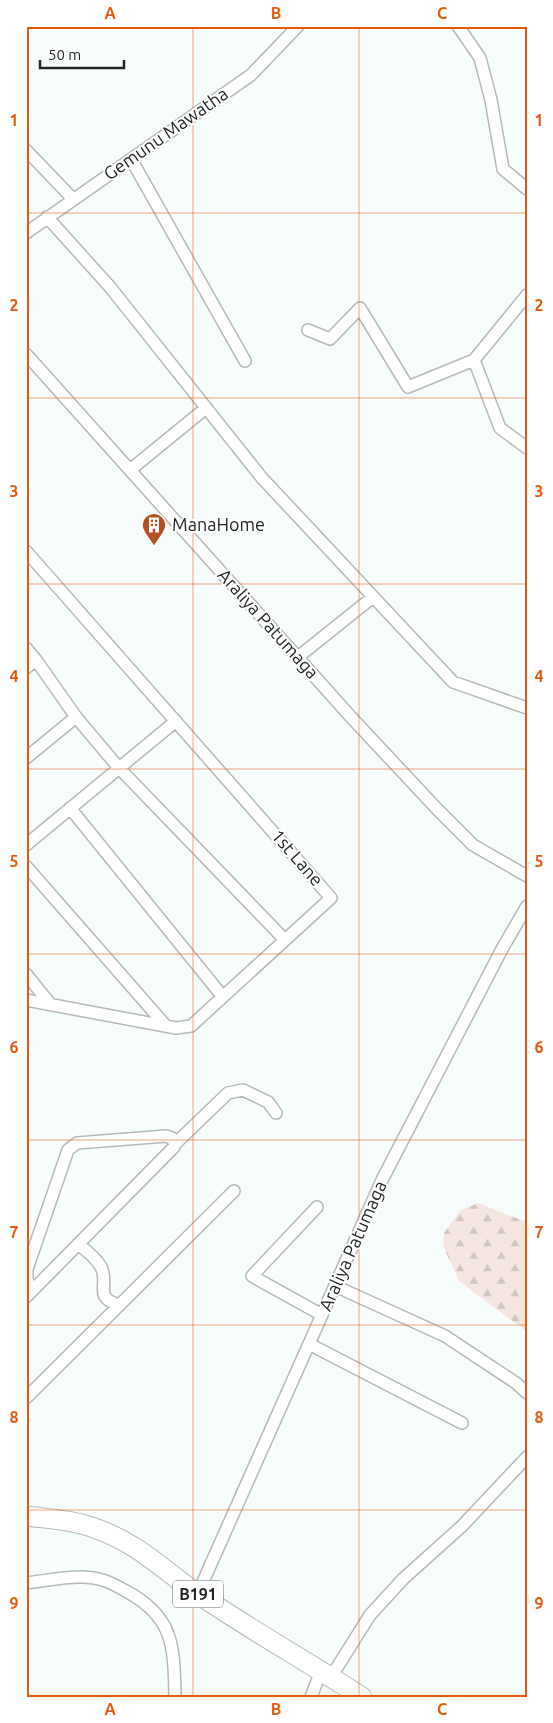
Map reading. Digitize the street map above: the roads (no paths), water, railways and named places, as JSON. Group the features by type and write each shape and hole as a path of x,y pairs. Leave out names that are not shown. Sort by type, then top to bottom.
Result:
{"main road":[{"name":"B191","path":"26,1516 75,1522 125,1541 149,1556 198,1594 362,1697"}],"street":[{"name":"Gemunu Mawatha","path":"26,233 251,74 298,26"},
{"path":"458,26 480,58 491,100 503,170 527,189"},
{"path":"26,150 73,199"},
{"path":"131,159 245,361"},
{"path":"48,217 110,287 262,478 453,682 527,708"},
{"path":"308,330 330,339 360,308 408,387 474,360 527,295"},
{"name":"Araliya Patumaga","path":"26,354 357,723 473,845 527,876"},
{"path":"474,360 500,428 527,448"},
{"path":"130,470 206,408"},
{"name":"1st Lane","path":"26,551 331,898 191,1026 176,1028 26,1000"},
{"path":"298,657 373,597"},
{"path":"26,648 76,717 119,768 285,940"},
{"path":"26,668 36,660"},
{"path":"26,758 76,717"},
{"path":"26,845 176,721"},
{"path":"70,808 222,997"},
{"path":"26,866 166,1026"},
{"name":"Araliya Patumaga","path":"198,1594 382,1180 502,949 527,906"},
{"path":"26,974 51,1005"},
{"path":"29,1287 78,1244 175,1144 228,1093 243,1090 268,1102 276,1113"},
{"path":"29,1287 28,1269 68,1150 77,1143 166,1136 172,1138 175,1144"},
{"path":"26,1398 234,1191"},
{"path":"317,1207 252,1276 322,1315"},
{"path":"78,1244 101,1267 104,1276 104,1295 110,1302 120,1305"},
{"path":"335,1286 445,1336 516,1383 527,1393"},
{"path":"309,1344 462,1423"},
{"path":"311,1697 370,1615 403,1579 462,1526 527,1457"},
{"path":"26,1583 80,1577 104,1579 149,1606 164,1624 172,1649 175,1697"}],"place":[{"name":"ManaHome","path":"154,546"}]}
